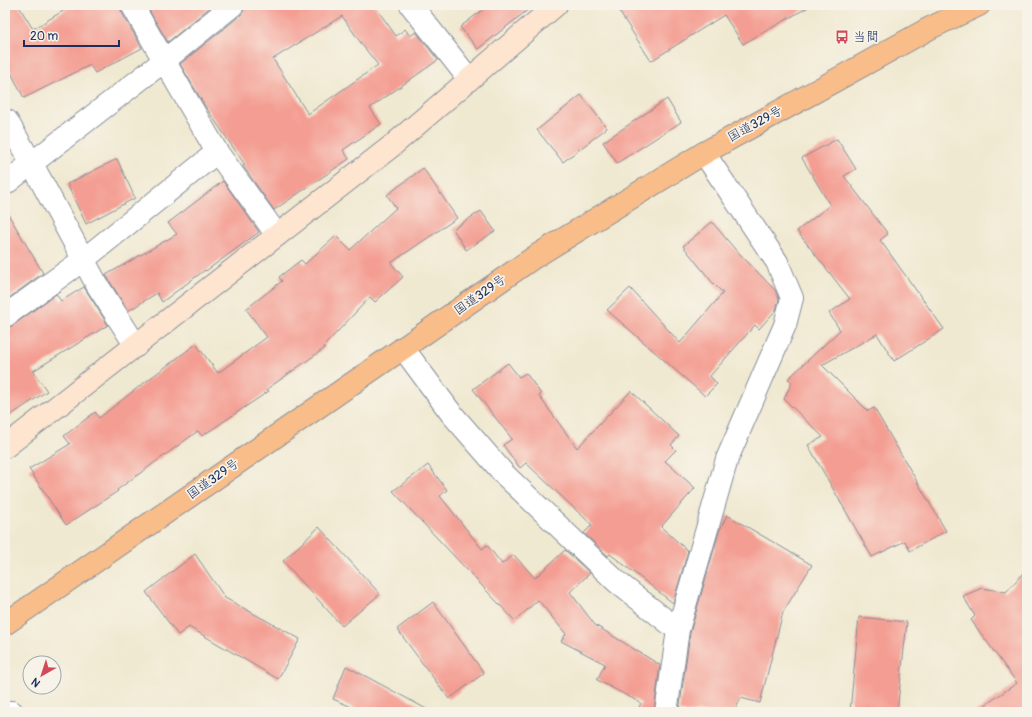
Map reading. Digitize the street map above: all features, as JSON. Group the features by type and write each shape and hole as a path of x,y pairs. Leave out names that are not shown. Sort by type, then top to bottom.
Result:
{"highway":[{"name":"国道329号","path":"5,624 536,256 704,153 930,28 979,5"}],"street":[{"path":"132,5 217,152 277,236"},
{"path":"5,184 165,60 233,5"},
{"path":"411,5 469,80"},
{"path":"5,448 393,145 556,5"},
{"path":"7,121 32,164 96,283 136,346"},
{"path":"5,316 83,260 217,152"},
{"path":"666,712 678,630 727,459 785,324 792,298 777,262 704,153"},
{"path":"403,348 450,413 505,475 617,582 678,630"},
{"path":"5,712 12,712"}],"building":[{"path":"5,5 18,5 33,29 73,5 120,5 121,11 142,48 95,73 90,65 24,98 5,61"},
{"path":"146,5 213,5 168,42"},
{"path":"245,5 374,5 396,36 405,29 410,36 416,32 438,60 370,108 381,124 343,150 349,159 274,210 243,166 245,165 205,106 180,64 241,15","holes":["342,16 378,65 308,114 273,59"]},
{"path":"489,5 534,5 478,49 460,27"},
{"path":"615,5 812,5 743,44 724,15 651,61"},
{"path":"581,95 607,128 563,162 537,130"},
{"path":"667,99 681,122 617,163 603,142"},
{"path":"837,139 856,169 844,176 888,234 880,240 944,329 894,361 877,334 822,365 868,411 874,408 946,531 910,551 905,541 872,557 808,445 823,437 784,399 792,382 788,379 840,330 829,313 850,299 797,231 830,205 802,158"},
{"path":"117,159 135,198 86,224 67,184"},
{"path":"423,168 457,218 391,263 403,277 375,302 370,297 324,346 325,348 267,389 269,391 202,436 198,431 117,490 118,491 66,525 29,469 70,444 64,436 95,412 99,418 196,344 218,373 267,337 246,309 282,281 279,277 301,260 305,264 336,236 350,250 396,208 387,195"},
{"path":"223,181 259,232 162,302 157,293 128,311 106,275 177,234 168,223"},
{"path":"5,209 43,273 5,301"},
{"path":"481,211 495,231 466,250 453,229"},
{"path":"712,222 734,248 775,290 779,299 776,310 759,329 755,325 710,376 717,384 705,396 607,310 630,288 680,343 723,293 712,282 683,246"},
{"path":"84,287 108,325 33,371 47,391 5,419 5,328 12,326 56,294 61,301"},
{"path":"508,363 519,377 526,373 541,394 539,396 577,448 631,391 679,436 671,445 676,450 665,461 695,488 661,527 688,551 673,603 610,554 608,556 584,533 592,525 526,463 520,468 503,445 512,439 473,389"},
{"path":"428,465 447,490 440,496 482,549 487,545 502,564 514,555 535,578 565,550 590,573 570,592 595,625 660,665 654,712 637,712 641,703 597,680 605,664 561,641 566,634 538,600 515,621 393,491"},
{"path":"727,515 812,565 783,612 760,703 741,698 734,712 679,712 690,633 719,532"},
{"path":"319,527 380,594 342,626 283,561"},
{"path":"195,554 225,598 300,639 278,679 189,627 178,635 146,592"},
{"path":"1027,569 1027,712 975,712 1017,683 971,620 975,616 963,596 982,588 1006,592"},
{"path":"433,602 484,673 449,699 397,629"},
{"path":"859,617 907,622 897,712 850,712"},
{"path":"346,666 432,712 363,712 333,699"}],"place":[{"name":"当間","path":"842,37"}]}
